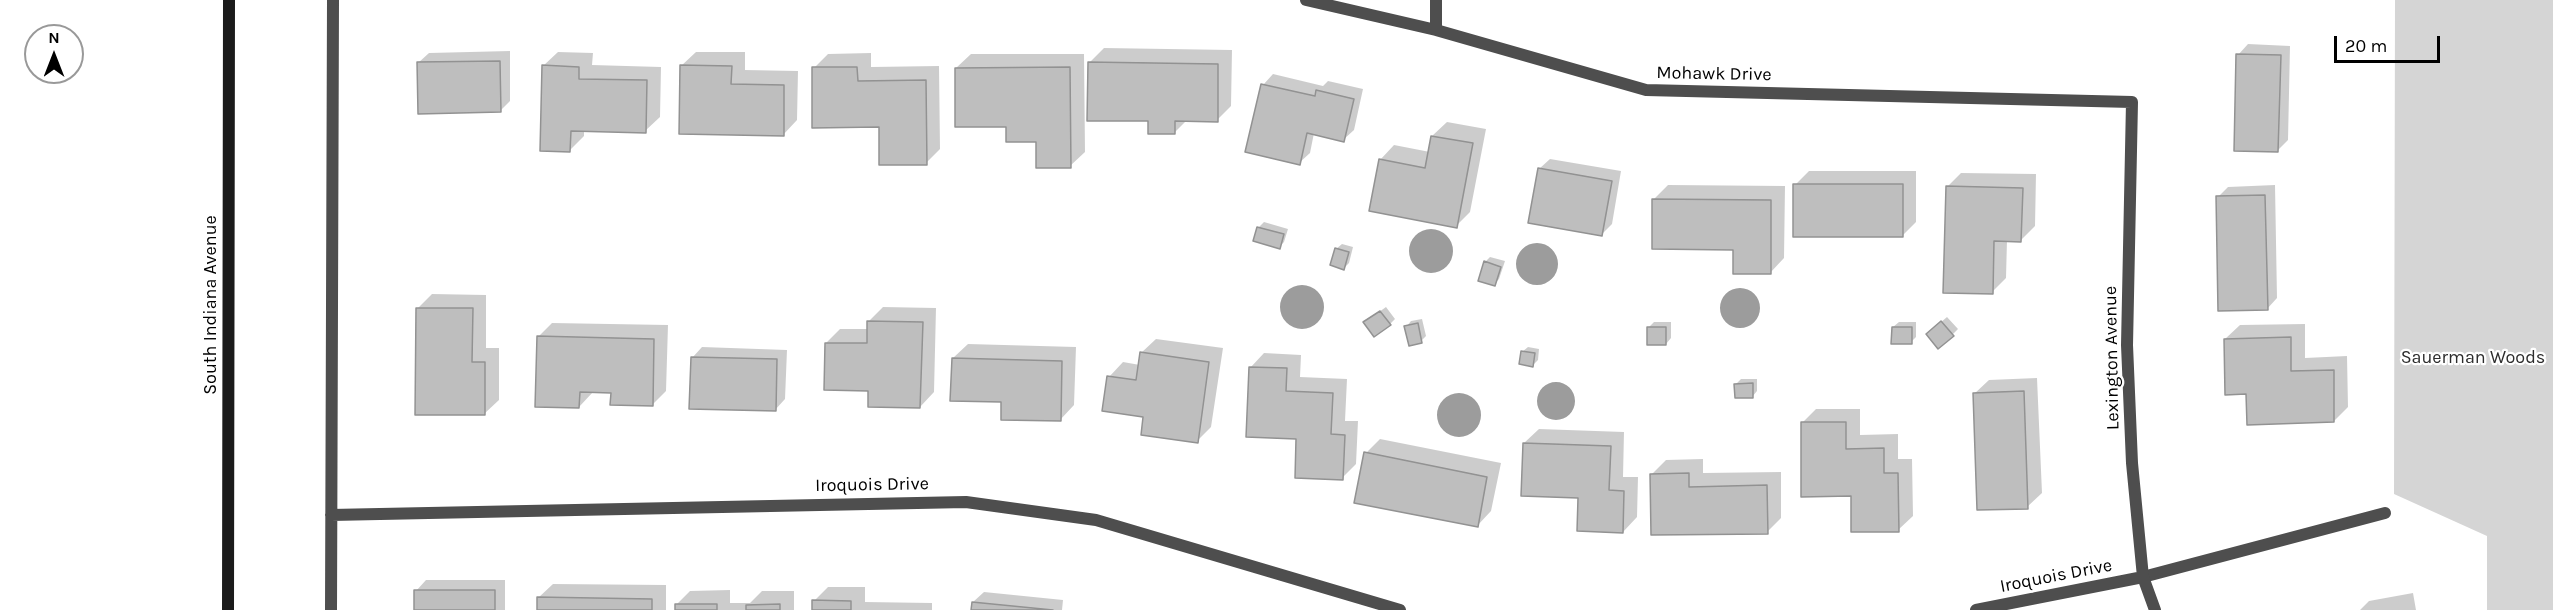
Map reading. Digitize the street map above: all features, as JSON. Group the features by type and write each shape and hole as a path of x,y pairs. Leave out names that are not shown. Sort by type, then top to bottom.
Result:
{"main road":[{"name":"South Indiana Avenue","path":"228,610 229,0"}],"street":[{"path":"331,610 333,0"},
{"name":"Mohawk Drive","path":"1306,0 1436,30 1646,90 2132,102"},
{"path":"1436,0 1436,30"},
{"name":"Lexington Avenue","path":"2132,102 2127,345 2132,463 2143,577 2155,610"},
{"name":"Iroquois Drive","path":"331,515 966,502 1096,520 1400,610"},
{"name":"Iroquois Drive","path":"1976,610 2143,577 2385,513"}],"green space":[{"name":"Sauerman Woods","path":"2395,0 2553,0 2553,610 2487,610 2487,536 2394,494"}],"shaded area":[{"path":"1431,229 1446,236 1453,251 1446,266 1431,273 1416,266 1409,251 1416,236"},
{"path":"1537,243 1545,244 1552,249 1557,256 1557,272 1552,279 1545,284 1537,285 1529,284 1522,279 1517,272 1516,264 1517,256 1522,249 1529,244"},
{"path":"1302,285 1318,291 1324,307 1318,323 1302,329 1286,323 1280,307 1286,291"},
{"path":"1740,288 1748,289 1754,294 1759,300 1759,316 1754,322 1748,327 1740,328 1732,327 1726,322 1721,316 1720,308 1721,300 1726,294 1732,289"},
{"path":"1556,382 1570,387 1575,401 1570,415 1556,420 1542,415 1537,401 1542,387"},
{"path":"1459,393 1475,399 1481,415 1475,431 1459,437 1443,431 1437,415 1443,399"}],"building":[{"path":"2236,54 2281,55 2278,152 2234,151"},
{"path":"500,61 501,112 418,114 417,62"},
{"path":"1088,62 1218,64 1218,122 1175,121 1175,134 1148,134 1148,121 1087,121"},
{"path":"542,65 579,67 579,79 647,80 646,133 571,131 570,152 540,151"},
{"path":"680,65 732,66 731,84 784,85 784,136 679,134"},
{"path":"812,67 857,67 858,81 926,80 927,165 879,165 879,127 812,128"},
{"path":"1070,67 1071,168 1036,168 1036,142 1006,142 1006,127 955,127 955,68"},
{"path":"1261,84 1315,96 1316,90 1354,99 1344,142 1307,133 1300,165 1245,152"},
{"path":"1431,136 1473,143 1457,228 1369,211 1379,159 1425,168"},
{"path":"1538,168 1612,181 1602,236 1528,223"},
{"path":"1793,184 1903,184 1903,237 1793,237"},
{"path":"1946,186 2023,188 2021,242 1994,241 1993,294 1943,293"},
{"path":"2265,195 2268,310 2218,311 2216,196"},
{"path":"1652,199 1771,200 1771,274 1733,274 1733,250 1652,249"},
{"path":"1257,227 1284,234 1280,249 1253,241"},
{"path":"1335,248 1349,252 1344,270 1330,265"},
{"path":"1484,261 1501,267 1495,286 1478,281"},
{"path":"416,308 473,308 472,362 485,362 485,415 415,415"},
{"path":"1380,311 1391,325 1374,337 1363,322"},
{"path":"867,321 923,322 920,408 868,407 868,391 824,390 825,343 867,343"},
{"path":"1941,321 1954,336 1938,349 1926,334"},
{"path":"1418,323 1422,343 1409,346 1404,326"},
{"path":"1647,327 1666,327 1666,345 1647,345"},
{"path":"1892,327 1912,327 1912,344 1891,344"},
{"path":"537,336 654,339 653,406 610,405 611,393 580,392 579,408 535,407"},
{"path":"2291,337 2291,371 2334,370 2334,422 2247,425 2246,394 2225,395 2224,339"},
{"path":"1521,351 1535,353 1533,367 1519,364"},
{"path":"1140,352 1209,362 1198,443 1141,435 1143,417 1102,411 1107,376 1136,380"},
{"path":"691,357 777,359 776,411 689,409"},
{"path":"952,358 1062,361 1061,421 1001,420 1001,402 950,401"},
{"path":"1249,367 1287,368 1286,391 1333,393 1331,434 1345,435 1343,480 1295,478 1296,439 1246,437"},
{"path":"1753,383 1753,398 1735,398 1734,384"},
{"path":"2024,391 2028,509 1977,510 1973,393"},
{"path":"1801,422 1846,422 1846,449 1884,448 1884,473 1898,473 1899,532 1851,532 1851,496 1801,497"},
{"path":"1523,443 1611,446 1609,490 1624,491 1623,533 1577,531 1578,498 1521,496"},
{"path":"1364,452 1487,477 1478,527 1354,503"},
{"path":"1689,473 1689,487 1767,485 1768,534 1651,535 1650,474"},
{"path":"414,590 495,590 495,610 414,610"},
{"path":"537,597 652,599 652,610 537,610"},
{"path":"812,600 851,601 851,610 812,610"},
{"path":"972,602 1053,610 971,610"},
{"path":"675,604 717,604 717,610 675,610"},
{"path":"780,604 780,610 746,610 746,605"}]}
